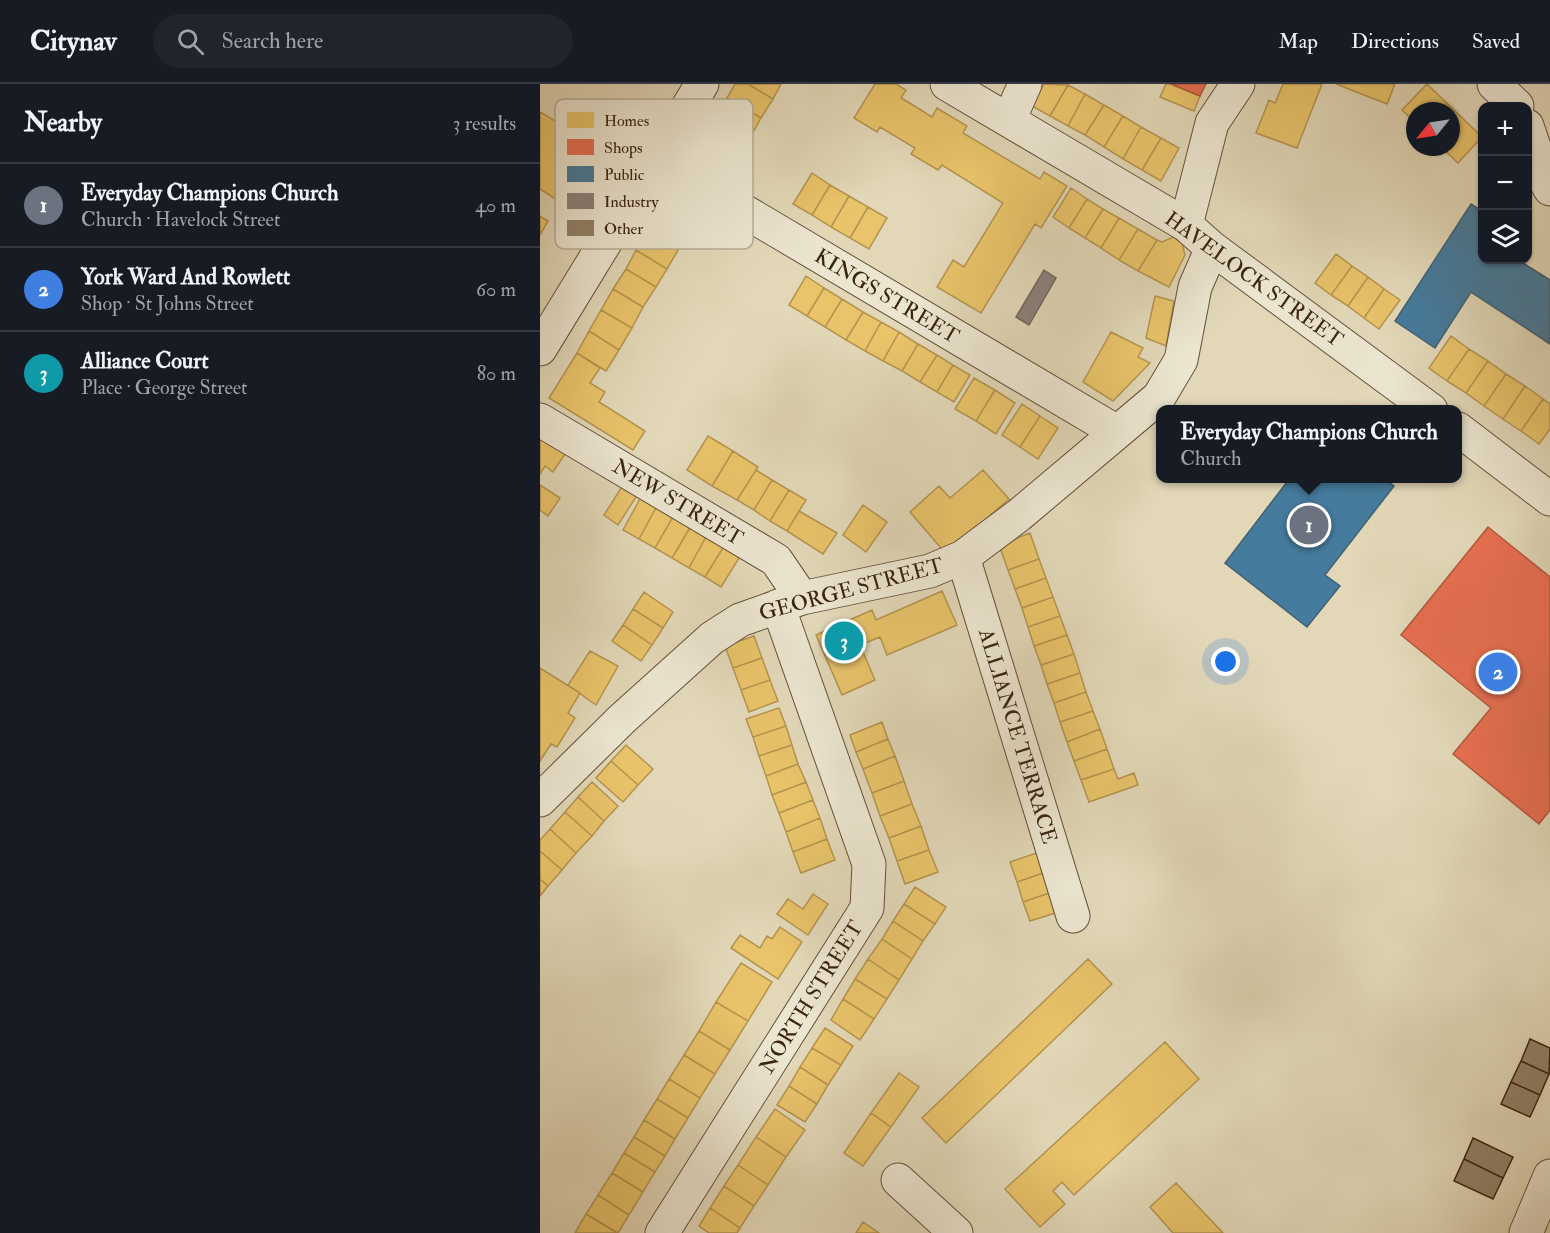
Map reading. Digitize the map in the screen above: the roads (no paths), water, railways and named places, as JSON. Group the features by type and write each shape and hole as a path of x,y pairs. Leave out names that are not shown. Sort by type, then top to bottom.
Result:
{"street":[{"path":"693,99 702,84"},
{"name":"HAVELOCK STREET","path":"947,84 1186,225 1212,248 1424,405"},
{"path":"1009,120 1025,84"},
{"path":"1186,225 1212,123 1238,84"},
{"path":"1494,84 1513,102"},
{"path":"1532,115 1550,119"},
{"path":"1532,141 1550,189"},
{"name":"KINGS STREET","path":"753,216 1117,432"},
{"name":"GEORGE STREET","path":"540,800 622,719 712,638 740,620 790,602 930,571 963,557 1018,514 1159,397 1181,360 1195,287 1212,248"},
{"path":"540,349 601,249"},
{"name":"NEW STREET","path":"540,420 776,560 790,602"},
{"path":"1462,432 1539,490"},
{"name":"ALLIANCE TERRACE","path":"963,557 1073,916"},
{"name":"NORTH STREET","path":"662,1233 867,908 868,864 790,602"},
{"path":"1526,1233 1550,1176"},
{"path":"898,1180 956,1233"}],"place":[{"name":"Everyday Champions Church","path":"1309,525"},
{"name":"Alliance Court","path":"844,641"},
{"name":"York Ward And Rowlett","path":"1498,672"}]}
